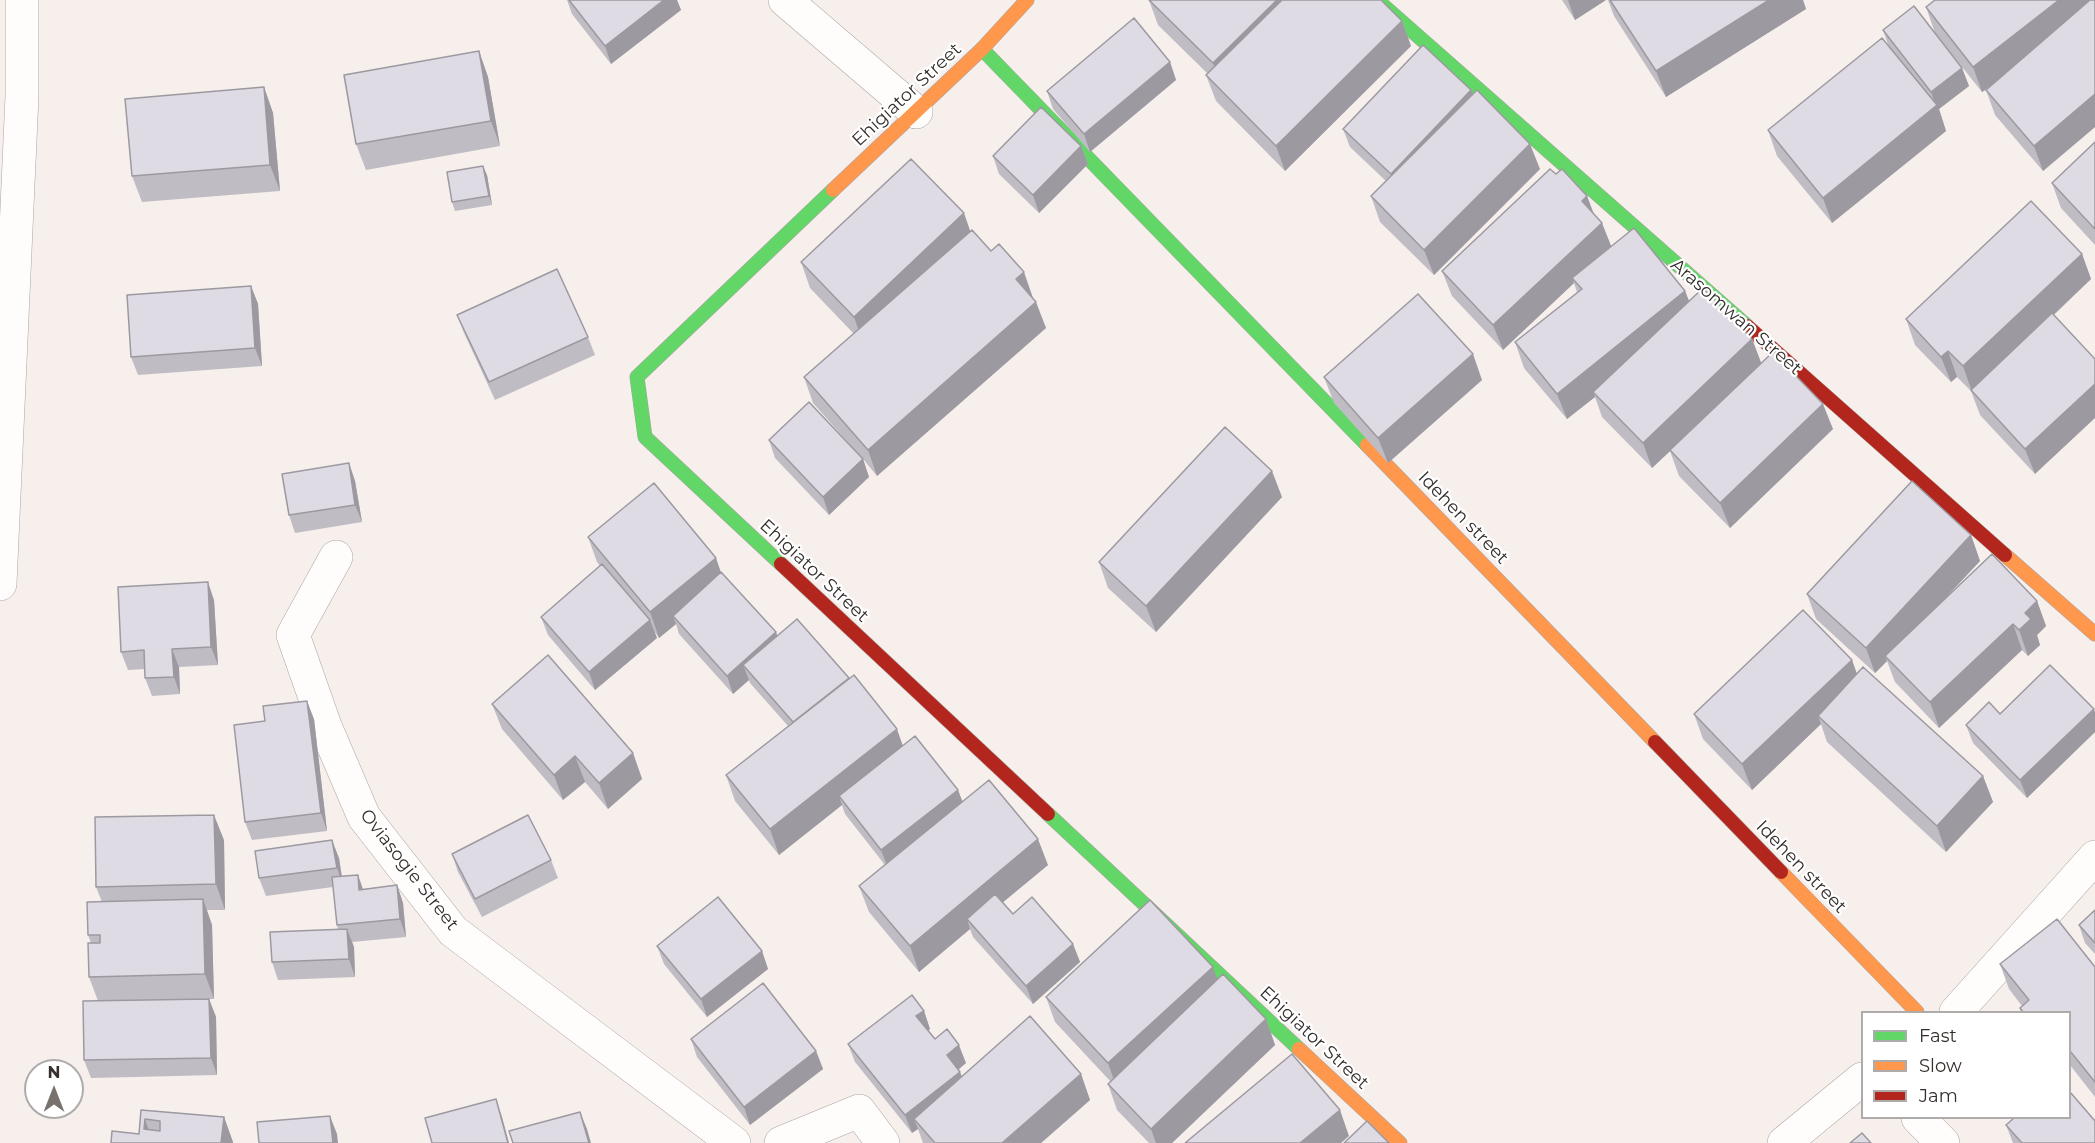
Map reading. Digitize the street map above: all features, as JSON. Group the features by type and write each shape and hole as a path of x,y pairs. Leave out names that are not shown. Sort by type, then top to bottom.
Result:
{"street":[{"path":"0,584 21,108 22,0"},
{"path":"785,0 916,112"},
{"name":"Ehigiator Street","path":"1027,0 982,49 637,377 645,437 1400,1143"},
{"name":"Arasomwan Street","path":"1377,0 2095,634"},
{"name":"Idehen street","path":"982,49 1916,1011"},
{"name":"Oviasogie Street","path":"336,557 292,635 325,726 364,817 453,931 734,1143"},
{"path":"1957,1011 2095,857"},
{"path":"1784,1143 1861,1081"},
{"path":"781,1143 859,1111 883,1143"},
{"path":"1919,1119 1943,1143"}],"building":[{"path":"569,0 664,0 605,46"},
{"path":"1149,0 1277,0 1213,63"},
{"path":"1282,0 1381,0 1402,21 1276,146 1206,75"},
{"path":"1610,0 1769,0 1656,71"},
{"path":"1935,0 2059,0 1973,67 1926,7"},
{"path":"2090,0 2095,0 2095,94 2034,146 1986,90"},
{"path":"1914,6 1962,68 1931,92 1883,30"},
{"path":"1134,18 1170,62 1084,134 1047,91"},
{"path":"1882,38 1937,105 1823,198 1768,130"},
{"path":"1423,45 1471,90 1391,174 1343,129"},
{"path":"479,51 491,121 356,144 344,75"},
{"path":"264,87 270,165 132,176 125,99"},
{"path":"1477,90 1530,144 1424,250 1371,196"},
{"path":"1041,107 1081,146 1033,195 993,156"},
{"path":"2095,142 2095,229 2052,183"},
{"path":"911,159 964,213 854,317 801,262"},
{"path":"483,166 489,196 452,202 447,172"},
{"path":"1550,169 1556,174 1562,169 1587,196 1582,201 1602,223 1493,325 1442,271"},
{"path":"2031,201 2082,254 1963,366 1948,351 1941,357 1906,319"},
{"path":"1634,228 1685,291 1557,394 1515,342 1582,289 1572,278"},
{"path":"972,230 991,251 999,244 1024,272 1016,279 1036,302 868,450 804,377"},
{"path":"557,269 588,337 489,382 457,315"},
{"path":"251,286 255,348 131,357 127,295"},
{"path":"1703,288 1752,339 1643,443 1593,392"},
{"path":"1418,294 1473,354 1378,438 1324,377"},
{"path":"2052,313 2095,359 2095,384 2025,449 1971,390"},
{"path":"1773,352 1823,404 1720,503 1670,450"},
{"path":"809,402 863,459 823,497 769,440"},
{"path":"1225,427 1272,471 1146,606 1099,562"},
{"path":"349,463 355,505 289,515 282,474"},
{"path":"1912,481 1971,535 1866,648 1807,594"},
{"path":"654,483 716,558 650,612 588,537"},
{"path":"1992,554 2037,601 2025,613 2031,619 2019,630 2013,624 1930,702 1885,656"},
{"path":"602,564 650,620 589,672 541,617"},
{"path":"721,572 776,632 727,676 673,616"},
{"path":"208,582 211,647 172,649 174,677 145,678 144,650 121,652 118,587"},
{"path":"1803,610 1852,660 1742,764 1694,714"},
{"path":"797,619 849,678 793,722 743,665"},
{"path":"548,655 633,753 599,783 575,756 554,775 492,704"},
{"path":"2050,665 2094,709 2020,780 1966,725 1989,702 2000,714"},
{"path":"1863,667 1983,776 1937,826 1818,716"},
{"path":"854,675 897,729 770,829 726,775"},
{"path":"307,701 321,813 245,822 234,725 265,721 263,706"},
{"path":"915,736 958,790 881,850 839,796"},
{"path":"989,780 1038,839 910,946 859,886"},
{"path":"214,815 216,884 96,887 95,817"},
{"path":"528,815 551,860 475,899 452,854"},
{"path":"332,840 337,868 259,878 255,851"},
{"path":"358,875 359,890 397,885 400,919 337,925 332,877"},
{"path":"995,894 1013,914 1032,897 1073,944 1026,986 967,919"},
{"path":"718,897 762,951 701,999 657,946"},
{"path":"203,899 205,974 89,977 88,943 100,943 100,935 88,935 87,902"},
{"path":"1150,900 1213,967 1108,1063 1046,997"},
{"path":"2095,910 2095,943 2079,925"},
{"path":"2057,919 2095,967 2095,1082 2071,1052 2071,1011 2022,1011 2020,1008 2029,1000 2000,964"},
{"path":"347,929 349,959 272,962 270,932"},
{"path":"1223,974 1266,1019 1151,1129 1108,1084"},
{"path":"763,983 816,1051 744,1107 691,1039"},
{"path":"912,995 924,1011 916,1016 935,1039 947,1029 959,1045 947,1055 960,1072 905,1115 848,1044"},
{"path":"209,999 211,1058 84,1060 83,1001"},
{"path":"1030,1016 1081,1074 1002,1143 935,1143 914,1119"},
{"path":"1292,1054 1340,1110 1300,1143 1185,1143"},
{"path":"2071,1093 2095,1121 2095,1143 2022,1143 2006,1125 2013,1119 2071,1119"},
{"path":"496,1099 508,1143 432,1143 425,1118"},
{"path":"141,1110 224,1117 221,1143 111,1143 112,1131 139,1134","holes":["145,1119 160,1121 160,1131 144,1129"]},
{"path":"580,1112 589,1143 513,1143 509,1131"},
{"path":"330,1116 333,1143 259,1143 257,1122"},
{"path":"1367,1121 1389,1143 1344,1143"},
{"path":"1862,1133 1871,1143 1850,1143"}],"traffic: fast":[{"path":"1377,0 1747,326"},
{"path":"982,49 1367,445"},
{"path":"781,564 645,437 637,377 833,190"},
{"path":"1048,814 1299,1049"}],"traffic: slow":[{"path":"833,190 982,49 1027,0"},
{"path":"1367,445 1655,742"},
{"path":"2005,555 2095,634"},
{"path":"1781,872 1916,1011"},
{"path":"1299,1049 1400,1143"}],"traffic: jam":[{"path":"1747,326 2005,555"},
{"path":"781,564 1048,814"},
{"path":"1655,742 1781,872"}]}
